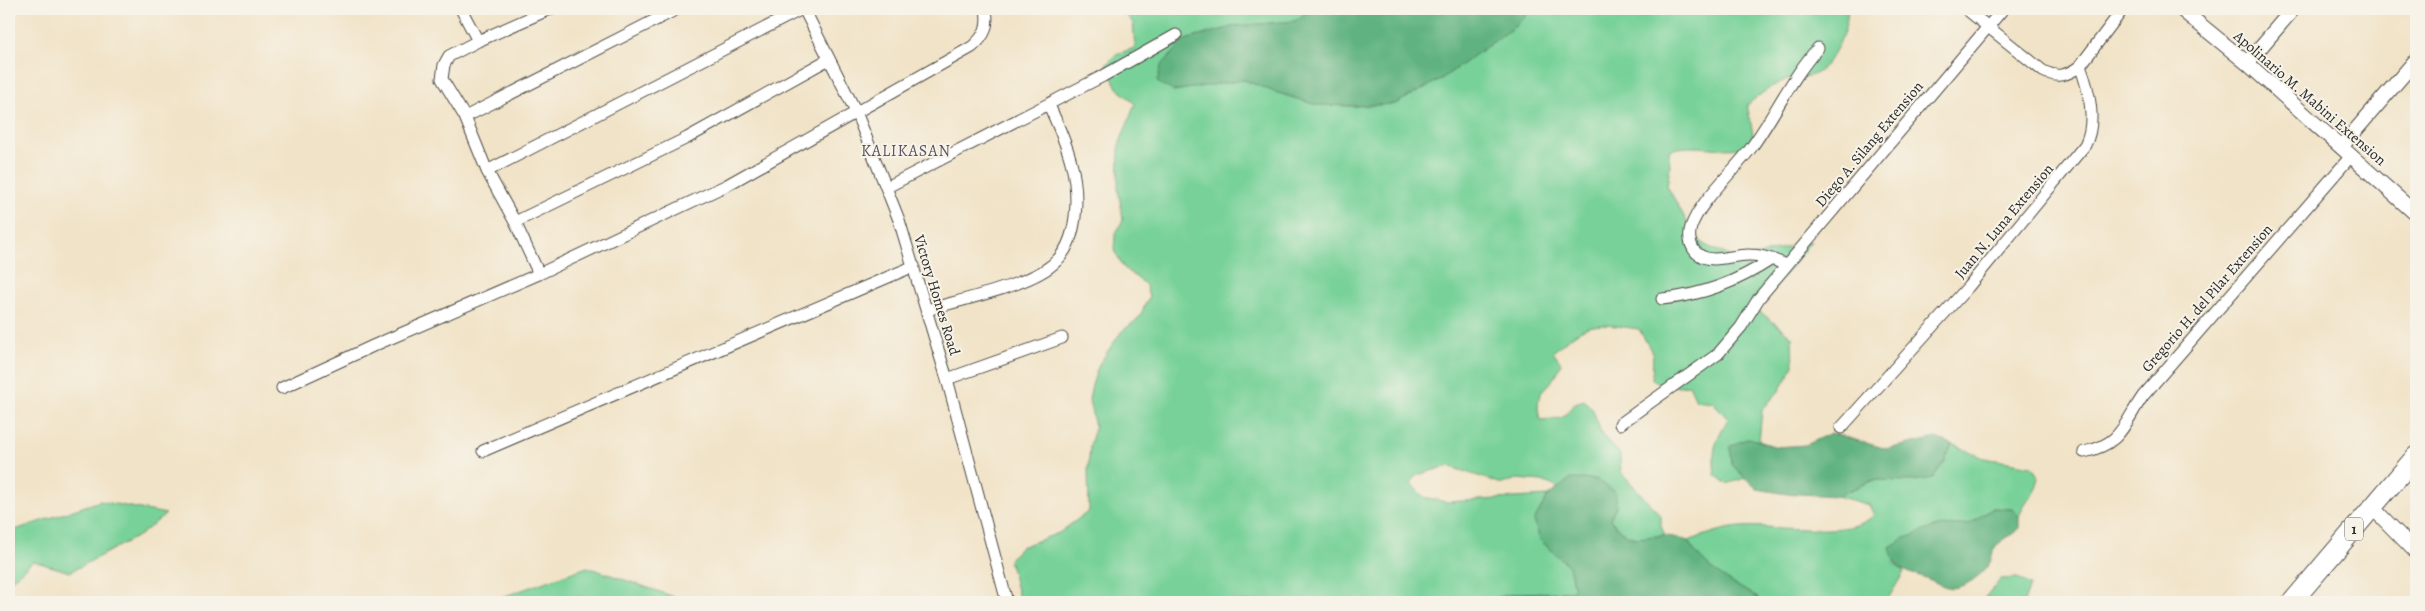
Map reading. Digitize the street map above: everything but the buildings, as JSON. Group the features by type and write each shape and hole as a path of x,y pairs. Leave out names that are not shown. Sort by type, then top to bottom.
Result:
{"highway":[{"name":"1","path":"2292,602 2416,456"}],"street":[{"path":"461,9 478,41"},
{"path":"539,274 515,222 487,171 465,116 442,79 442,72 449,56 550,9"},
{"path":"465,116 677,9"},
{"path":"487,171 803,9"},
{"name":"Victory Homes Road","path":"803,9 856,112 887,187 914,266 947,379 1007,602"},
{"path":"282,388 375,345 539,274 727,185 972,47 981,39 988,25 986,9"},
{"path":"1966,9 2043,71 2052,76 2071,73 2080,66 2090,49 2123,9"},
{"name":"Diego A. Silang Extension","path":"1620,424 1718,354 1741,327 1759,298 1786,265 2003,9"},
{"name":"Apolinario M. Mabini Extension","path":"2182,9 2247,63 2416,214"},
{"path":"2247,63 2293,9"},
{"path":"887,187 1049,105 1176,35"},
{"path":"1786,265 1772,259 1751,255 1720,259 1705,258 1693,249 1690,243 1690,229 1702,208 1750,150 1792,82 1818,48"},
{"path":"515,222 687,138 829,59"},
{"path":"2346,152 2416,60"},
{"name":"Juan N. Luna Extension","path":"1841,428 1968,287 2086,145 2090,131 2090,106 2088,89 2080,66"},
{"path":"927,310 1023,281 1052,265 1062,255 1069,242 1073,223 1074,181 1066,145 1049,105"},
{"name":"Gregorio H. del Pilar Extension","path":"2084,452 2110,444 2117,437 2143,396 2346,152"},
{"path":"1662,299 1688,296 1712,290 1746,275 1772,259"},
{"path":"483,451 914,266"},
{"path":"947,379 1062,338"},
{"path":"2373,508 2416,552"}],"green space":[{"path":"1121,9 1311,9 1295,21 1235,26 1185,40 1173,91 1244,80 1317,105 1353,106 1395,104 1441,79 1517,25 1532,9 1847,9 1845,26 1838,46 1820,71 1813,75 1795,77 1780,82 1747,105 1753,134 1746,147 1727,149 1690,147 1669,150 1670,167 1667,186 1690,227 1703,244 1739,260 1811,241 1758,310 1792,337 1793,367 1779,391 1762,410 1759,441 1748,438 1732,465 1745,478 1727,484 1715,475 1715,446 1728,419 1713,402 1696,400 1689,385 1667,387 1652,380 1653,354 1639,329 1601,325 1592,326 1575,334 1553,352 1561,363 1553,379 1541,393 1538,408 1540,420 1562,418 1575,403 1584,400 1593,410 1602,435 1620,454 1621,472 1661,516 1661,526 1665,536 1640,538 1623,532 1610,519 1616,506 1570,479 1559,488 1542,481 1517,479 1502,484 1448,466 1417,475 1411,484 1424,497 1446,502 1548,496 1534,520 1540,540 1569,566 1574,590 1519,593 1498,597 1486,602 1020,602 1009,559 1021,547 1059,533 1089,511 1088,469 1090,446 1095,427 1089,400 1092,385 1099,364 1121,332 1139,318 1149,297 1146,285 1124,268 1114,250 1115,235 1123,220 1118,189 1119,145 1135,104 1117,88 1106,65 1116,54 1135,48 1133,23"},
{"path":"1311,9 1532,9 1517,25 1441,79 1395,104 1317,105 1244,80 1173,91 1157,82 1161,66 1185,40 1235,26 1295,21"},
{"path":"1831,433 1887,449 1936,438 1952,444 1945,461 1933,478 1914,481 1873,480 1837,496 1781,493 1757,489 1732,465 1730,446 1749,438 1777,447 1805,445"},
{"path":"1952,444 1984,458 2032,466 2039,478 2037,484 2019,516 2012,509 1993,508 1969,524 1934,527 1893,562 1904,572 1886,602 1764,602 1711,570 1696,555 1688,541 1714,532 1734,528 1830,529 1863,523 1874,515 1869,505 1837,496 1873,480 1914,481 1945,461"},
{"path":"1570,479 1596,479 1616,492 1616,506 1610,519 1624,534 1635,538 1668,536 1688,541 1703,561 1712,569 1764,602 1486,602 1498,597 1520,593 1551,593 1574,590 1569,566 1540,540 1534,520 1548,496"},
{"path":"100,501 166,514 140,535 70,572 33,561 9,582 9,532"},
{"path":"1993,508 2012,509 2019,516 2019,528 1996,546 1988,566 1973,580 1957,587 1946,587 1903,570 1896,564 1890,547 1903,539 1934,527 1969,524"},
{"path":"587,567 672,596 683,602 488,602"},
{"path":"2018,578 2030,585 2024,602 1981,602 2001,579"}],"district":[{"name":"KALIKASAN","path":"906,151"}]}
